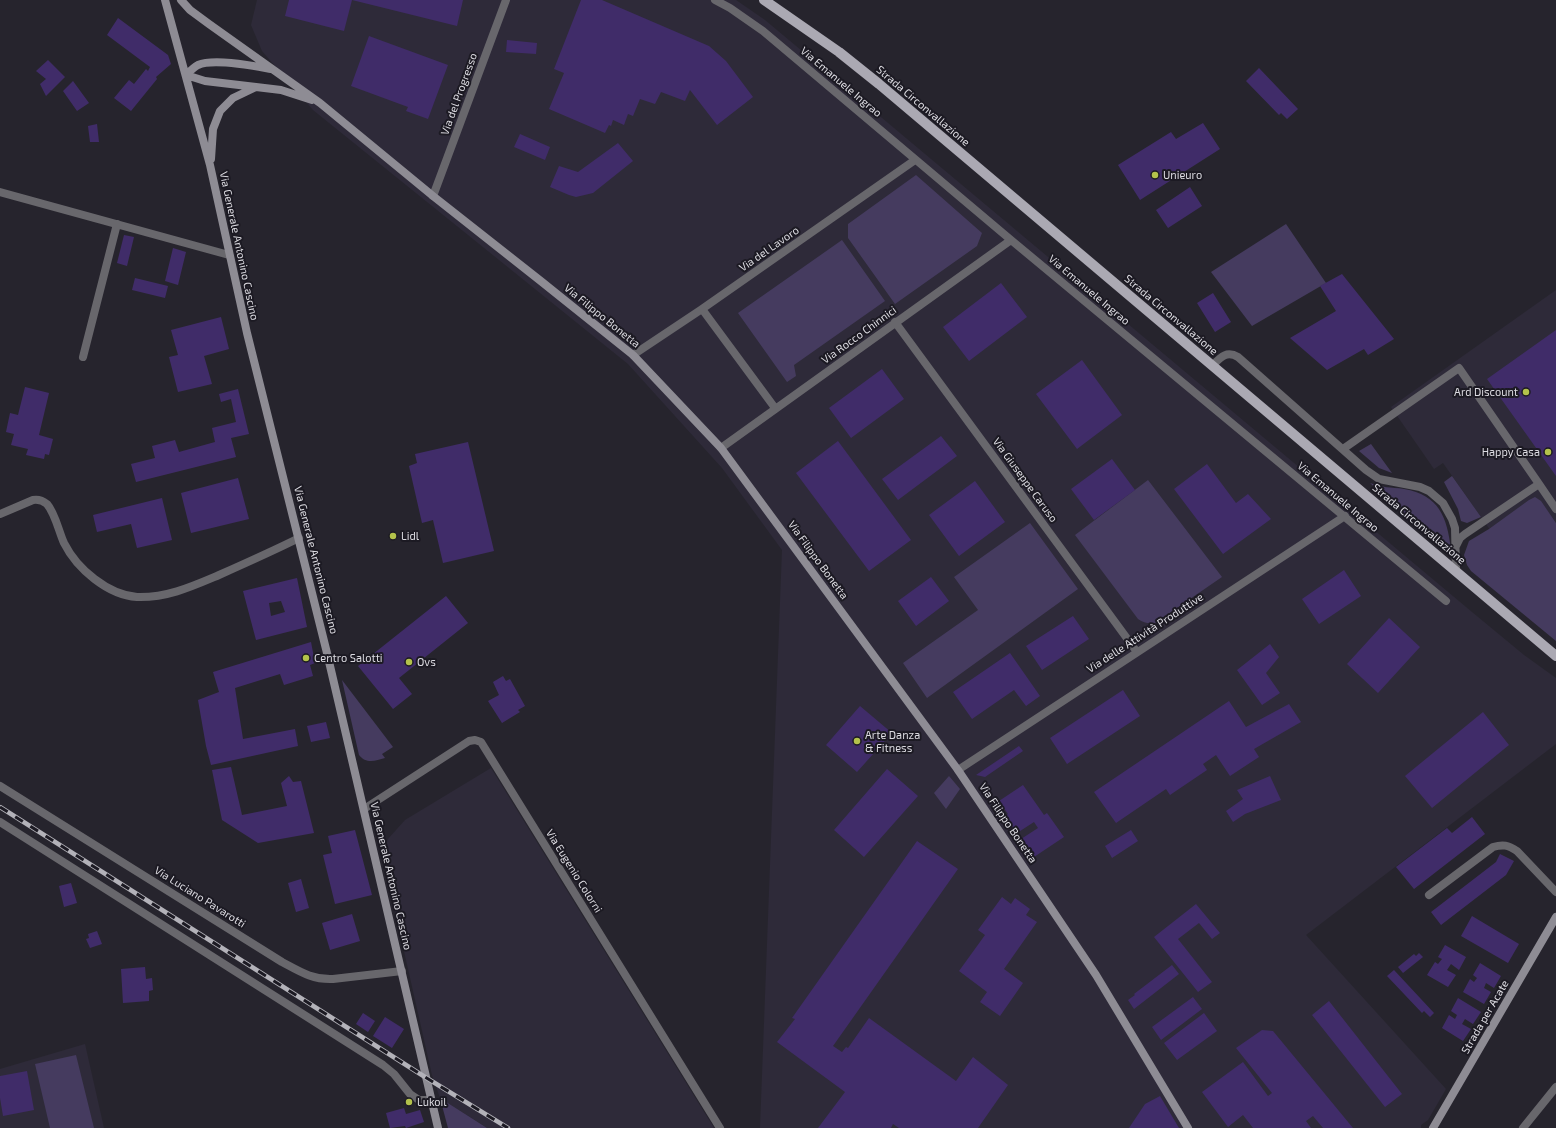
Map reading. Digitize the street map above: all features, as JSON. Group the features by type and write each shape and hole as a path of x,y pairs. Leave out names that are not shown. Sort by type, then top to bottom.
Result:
{"main road":[{"name":"Strada Circonvallazione","path":"764,0 839,52 879,84 1556,656"}],"street":[{"name":"Via Generale Antonino Cascino","path":"165,0 210,165 247,333 299,538 438,1128"},
{"name":"Via Filippo Bonetta","path":"180,0 190,10 209,24 320,103 433,196 633,355 721,448 958,770 1096,975 1188,1128"},
{"name":"Via del Progresso","path":"433,196 506,0"},
{"name":"Via Emanuele Ingrao","path":"715,0 730,8 763,31 915,160 1446,601"},
{"path":"274,69 234,63 200,64 186,75 204,81 281,90 320,103"},
{"path":"210,165 213,129 220,111 233,98 256,87"},
{"name":"Via del Lavoro","path":"633,355 702,309 915,160"},
{"path":"0,192 229,255"},
{"path":"83,357 117,224"},
{"name":"Via Rocco Chinnici","path":"721,448 1011,240"},
{"path":"702,309 775,408"},
{"name":"Via Giuseppe Caruso","path":"895,322 1137,652"},
{"path":"1212,366 1224,355 1229,354 1238,356 1366,470 1379,479 1420,487 1437,497 1443,503 1452,519 1455,532 1456,571"},
{"path":"1343,448 1459,368 1556,508"},
{"path":"1456,546 1460,538 1465,534 1539,484"},
{"path":"0,514 33,500 42,501 50,509 64,543 81,566 103,585 124,595 138,597 182,591 299,538"},
{"name":"Via delle Attività Produttive","path":"958,770 1345,516"},
{"name":"Via Eugenio Colorni","path":"364,809 469,741 475,740 481,742 720,1128"},
{"name":"Via Luciano Pavarotti","path":"0,786 282,962 313,978 322,980 402,971"},
{"path":"0,822 383,1065 394,1074 410,1094 419,1100 431,1100"},
{"path":"1429,895 1493,847 1501,844 1509,845 1517,851 1556,892"},
{"name":"Strada per Acate","path":"1433,1128 1556,917"},
{"path":"1528,1126 1556,1087"}],"shaded area":[{"path":"257,0 736,0 765,20 1472,612 1524,655 1556,678 1556,744 1306,935 1446,1089 1428,1120 1421,1125 1421,1128 760,1128 782,550 722,468 628,364 313,110 262,51 251,25"},
{"path":"916,175 982,233 977,246 895,304 848,238 848,224"},
{"path":"1286,224 1326,283 1252,326 1211,272"},
{"path":"842,240 885,301 794,365 796,376 787,382 738,313"},
{"path":"1556,290 1556,523 1543,505 1500,544 1443,463 1434,469 1391,407"},
{"path":"1371,444 1392,473 1379,468 1359,451"},
{"path":"1452,476 1481,517 1467,523 1461,521 1458,509 1444,482"},
{"path":"1148,480 1222,577 1155,623 1144,622 1138,619 1075,535"},
{"path":"1370,483 1383,487 1404,489 1426,496 1439,509 1444,518 1451,549 1447,550"},
{"path":"1535,497 1541,501 1556,523 1556,641 1471,571 1467,565 1464,555 1469,541"},
{"path":"1030,523 1078,589 927,698 903,663 978,610 954,577"},
{"path":"342,680 393,747 382,754 385,758 368,761 359,755"},
{"path":"491,768 714,1128 487,1128 440,1098 432,1075 383,858 388,839 405,820"},
{"path":"949,776 960,789 946,809 934,793"},
{"path":"85,1044 104,1128 0,1128 0,1069"},
{"path":"76,1055 94,1128 50,1128 35,1064"},
{"path":"440,1098 487,1128 448,1128"}],"building":[{"path":"289,0 352,0 344,31 285,16"},
{"path":"352,0 463,0 457,26"},
{"path":"581,0 602,0 709,46 726,61 753,97 717,125 690,90 685,101 661,92 655,104 640,99 633,116 628,114 624,125 613,120 611,126 609,125 605,133 549,109 564,73 554,69"},
{"path":"118,18 168,55 171,64 156,77 157,79 131,111 114,98 129,80 134,84 146,69 148,71 150,67 107,35"},
{"path":"369,36 448,65 428,119 406,111 408,107 351,86"},
{"path":"507,40 537,43 536,54 506,52"},
{"path":"48,60 65,77 46,96 40,84 46,79 36,71"},
{"path":"1259,68 1298,109 1287,119 1281,113 1279,115 1246,81"},
{"path":"73,81 89,103 77,111 63,91"},
{"path":"1203,123 1220,149 1140,200 1118,165 1171,132 1176,139"},
{"path":"97,124 99,142 90,142 88,126"},
{"path":"520,134 550,147 545,160 514,147"},
{"path":"618,143 633,161 593,193 576,197 550,187 559,166 578,172"},
{"path":"1190,187 1202,206 1168,228 1156,210"},
{"path":"124,235 134,237 127,266 117,263"},
{"path":"173,248 186,252 178,285 165,281"},
{"path":"1342,274 1394,339 1368,355 1364,349 1327,370 1290,338 1336,311 1320,286"},
{"path":"135,278 168,286 165,298 132,290"},
{"path":"1001,283 1027,317 969,361 943,327"},
{"path":"1213,293 1231,322 1215,332 1197,303"},
{"path":"221,317 229,349 204,356 212,384 178,392 169,357 178,355 171,330"},
{"name":"Ard Discount","path":"1556,330 1556,476 1487,379"},
{"path":"1082,360 1122,415 1077,449 1036,394"},
{"path":"882,369 904,399 851,438 829,408"},
{"path":"25,387 49,393 39,435 53,439 49,455 45,454 44,459 26,455 28,449 11,445 14,434 6,432 10,413 18,415"},
{"path":"238,389 249,434 231,438 236,457 136,482 131,464 155,458 152,446 175,440 179,452 215,442 212,428 236,422 231,399 221,402 219,394"},
{"path":"941,436 957,456 898,500 882,479"},
{"path":"838,441 911,540 869,571 796,473"},
{"path":"468,442 494,551 443,563 433,520 422,523 409,466 417,463 415,454"},
{"path":"1112,459 1135,490 1094,520 1071,489"},
{"path":"1207,464 1236,503 1248,494 1271,519 1223,554 1174,489"},
{"path":"238,478 249,519 191,533 181,493"},
{"path":"975,481 1005,522 959,556 929,515"},
{"path":"162,498 172,540 137,548 131,524 97,532 93,515"},
{"path":"1344,570 1361,596 1319,624 1302,599"},
{"path":"931,577 949,601 916,626 898,601"},
{"path":"297,578 307,627 256,640 243,591","holes":["281,601 285,612 271,616 269,603"]},
{"path":"446,596 468,623 399,678 412,694 393,709 358,666"},
{"path":"1073,616 1089,639 1042,670 1026,646"},
{"path":"1389,618 1420,647 1378,693 1347,664"},
{"path":"311,642 315,663 310,665 313,676 284,685 280,674 235,688 243,739 295,729 298,746 211,765 198,700 219,692 213,672"},
{"path":"1270,644 1279,657 1266,673 1280,693 1262,705 1237,670"},
{"path":"1010,653 1040,696 1026,706 1014,690 972,719 953,692"},
{"path":"503,676 506,681 510,679 525,706 518,710 520,712 502,723 488,701 499,695 493,682"},
{"path":"1123,690 1140,716 1067,764 1050,738"},
{"path":"1229,701 1246,727 1289,704 1301,722 1254,749 1259,757 1230,776 1216,755 1203,764 1207,770 1170,795 1166,789 1116,823 1094,792"},
{"path":"860,706 892,733 857,772 826,745"},
{"path":"1483,712 1509,745 1432,808 1405,776"},
{"path":"326,722 330,738 311,742 307,726"},
{"path":"1019,746 1023,751 985,777 976,775"},
{"path":"231,767 242,815 287,806 281,783 289,776 293,782 301,781 314,833 258,843 222,820 212,770"},
{"path":"887,769 918,796 864,857 834,830"},
{"path":"1270,776 1281,800 1245,814 1233,822 1226,811 1243,799 1237,790"},
{"path":"1023,785 1044,815 1047,813 1064,837 1031,859 1018,841 1038,828 1034,822 1017,833 1005,816 1008,814 999,801"},
{"path":"1472,817 1485,834 1414,889 1396,867 1447,828 1452,833"},
{"path":"355,830 372,895 335,904 323,855 332,853 328,836"},
{"path":"1131,830 1138,841 1112,858 1105,846"},
{"path":"917,841 958,869 833,1046 842,1052 846,1047 848,1048 869,1018 956,1081 973,1057 1008,1085 978,1128 899,1128 893,1124 891,1128 818,1128 845,1092 777,1042 795,1019 792,1018"},
{"path":"1500,854 1514,861 1506,875 1441,925 1431,912 1496,862"},
{"path":"301,879 309,908 296,912 288,883"},
{"path":"71,883 77,903 64,907 59,886"},
{"path":"1002,897 1011,904 1015,898 1030,909 1026,915 1037,922 1004,969 1023,983 1000,1016 980,1002 987,992 959,971 985,935 978,930"},
{"path":"1196,904 1220,933 1212,939 1199,923 1178,939 1212,982 1198,992 1154,937"},
{"path":"352,914 360,941 330,950 322,923"},
{"path":"1472,916 1519,944 1508,963 1461,936"},
{"path":"97,931 102,944 90,948 86,939 89,938 88,934"},
{"path":"1445,945 1466,957 1459,970 1451,964 1447,970 1456,975 1448,987 1427,975 1435,962 1438,964 1442,959 1438,957"},
{"path":"1419,953 1423,957 1403,973 1398,967 1414,954 1416,956"},
{"path":"1480,963 1501,976 1494,988 1486,983 1484,988 1491,992 1484,1004 1463,992 1470,979 1474,982 1477,978 1473,975"},
{"path":"1172,965 1179,974 1134,1009 1128,1000"},
{"path":"145,967 146,979 152,978 153,990 149,991 149,1001 123,1003 121,969"},
{"path":"1394,970 1434,1013 1430,1017 1424,1011 1422,1013 1387,976"},
{"path":"1193,997 1202,1009 1161,1040 1152,1027"},
{"path":"1458,998 1481,1012 1473,1024 1465,1019 1462,1024 1471,1029 1463,1041 1442,1028 1449,1015 1455,1019 1457,1015 1451,1011"},
{"path":"1329,1001 1402,1094 1385,1107 1312,1015"},
{"path":"363,1013 375,1021 368,1032 356,1024"},
{"path":"1204,1013 1217,1031 1177,1060 1164,1043"},
{"path":"385,1017 404,1029 392,1048 373,1036"},
{"path":"1262,1030 1273,1031 1353,1128 1323,1128 1313,1116 1306,1121 1311,1128 1253,1128 1243,1115 1228,1127 1202,1092 1243,1062 1268,1096 1272,1093 1236,1048"},
{"path":"27,1071 34,1110 3,1116 0,1098 0,1076"},
{"path":"1160,1096 1179,1128 1129,1128 1145,1104"},
{"path":"404,1108 406,1114 420,1110 424,1122 406,1128 405,1126 390,1128 386,1113"}],"railway":[{"path":"0,807 425,1077 508,1128"}],"place":[{"name":"Unieuro","path":"1155,175"},
{"name":"Ard Discount","path":"1526,392"},
{"name":"Happy Casa","path":"1548,452"},
{"name":"Lidl","path":"393,536"},
{"name":"Centro Salotti","path":"306,658"},
{"name":"Ovs","path":"409,662"},
{"name":"Arte Danza & Fitness","path":"857,741"},
{"name":"Lukoil","path":"409,1102"}]}
